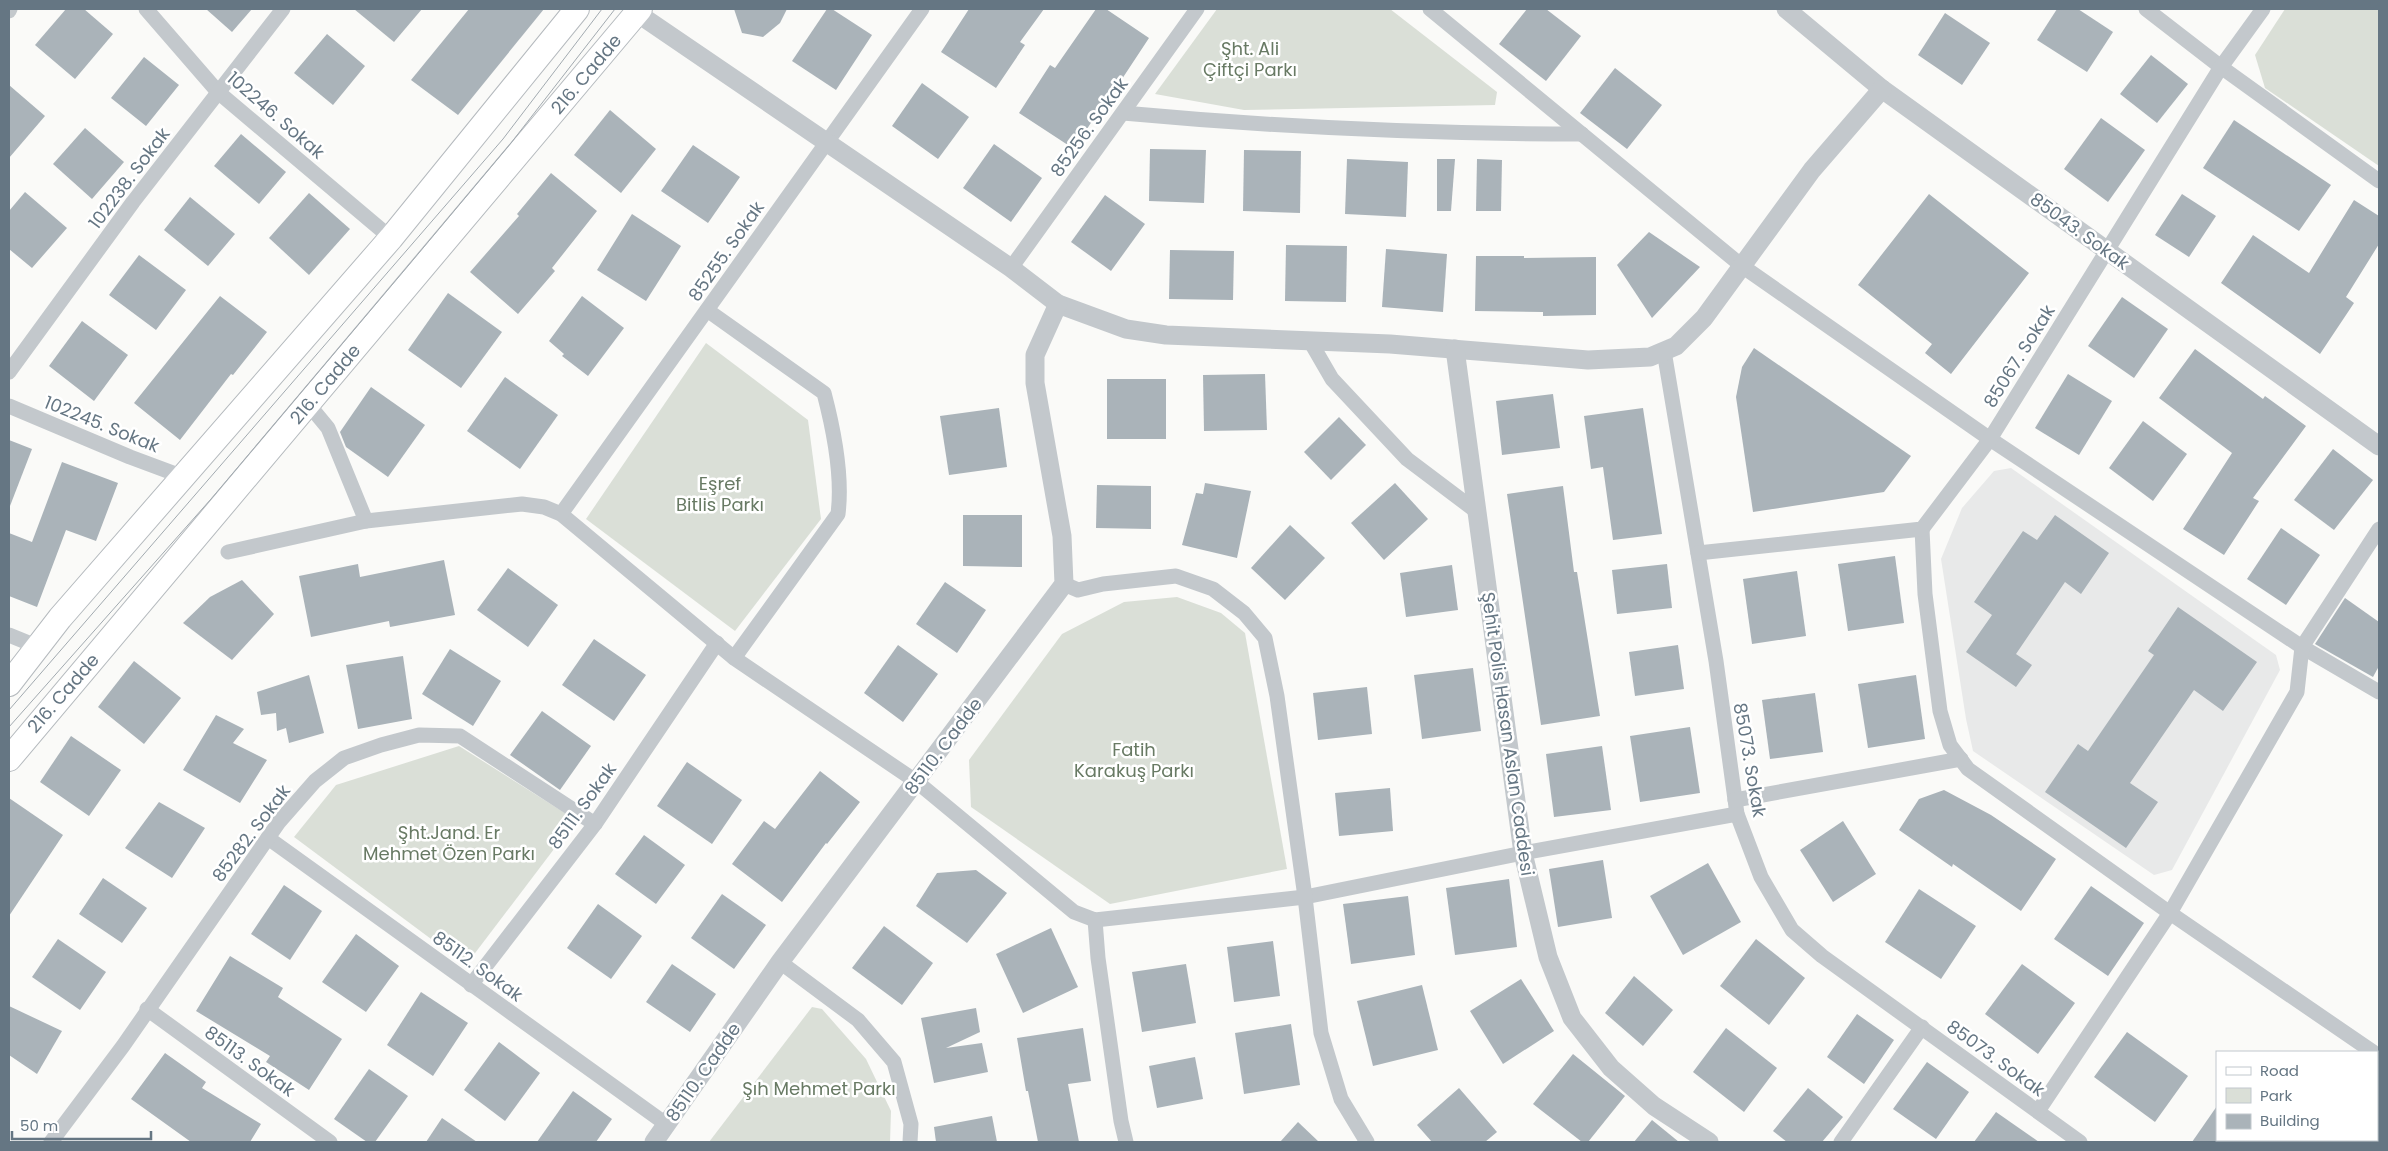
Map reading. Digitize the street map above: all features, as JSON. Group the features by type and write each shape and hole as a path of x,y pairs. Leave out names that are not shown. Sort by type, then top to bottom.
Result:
{"main road":[{"path":"9,684 36,646 182,476 392,238 577,9"},
{"name":"216. Cadde","path":"9,759 639,11"}],"street":[{"name":"102246. Sokak","path":"146,9 218,92 392,238"},
{"name":"102238. Sokak","path":"9,372 133,202 283,9"},
{"name":"85255. Sokak","path":"562,514 922,9"},
{"name":"85256. Sokak","path":"1011,268 1197,9"},
{"path":"1430,9 1742,266 1990,440 2302,647 2379,692"},
{"name":"85043. Sokak","path":"1786,9 1882,89 2379,446"},
{"path":"2146,9 2221,67 2379,181"},
{"name":"85067. Sokak","path":"1922,529 1990,440 2221,67 2263,9"},
{"path":"639,11 1011,268 1058,304 1126,328 1150,332 1225,338 1455,349 1588,360 1650,357 1676,346 1704,318 1812,170 1882,89"},
{"path":"1122,113 1234,123 1456,133 1582,134"},
{"path":"1058,304 1034,355 1035,383 1062,536 1064,584 1078,590 1103,584 1176,576 1213,589 1244,613 1265,638 1277,696 1306,897 1321,1033 1341,1099 1367,1142"},
{"path":"707,310 824,393 829,412 841,492 838,514 734,658"},
{"path":"1310,341 1332,379 1407,459 1476,511"},
{"name":"Şehit Polis Hasan Aslan Caddesi","path":"1455,349 1523,853 1548,957 1572,1018 1611,1068 1654,1106 1710,1142"},
{"name":"85073. Sokak","path":"1664,351 1698,553 1736,807 1762,877 1792,930 1822,956 2080,1142"},
{"path":"309,405 328,428 366,521"},
{"name":"102245. Sokak","path":"9,406 130,457 182,476"},
{"path":"228,552 366,521 522,504 544,507 562,514 734,658 917,782 1074,912 1095,920 1306,897 1523,853 1961,759"},
{"path":"1698,553 1922,529 1925,594 1940,711 1950,745 1968,769 2170,913 2372,1051"},
{"path":"2038,1111 2170,913 2297,692 2302,647 2379,529"},
{"name":"85110. Cadde","path":"654,1142 780,962 1064,584"},
{"path":"9,635 36,646"},
{"name":"85111. Sokak","path":"471,985 594,824 718,643"},
{"name":"85282. Sokak","path":"51,1142 123,1046 279,822 315,781 344,758 381,745 419,735 460,736 594,824"},
{"name":"85112. Sokak","path":"268,838 666,1124"},
{"path":"1095,920 1098,958 1121,1121 1126,1142"},
{"path":"780,962 858,1020 894,1062 911,1124 910,1142"},
{"name":"85113. Sokak","path":"148,1009 330,1142"},
{"path":"1841,1142 1922,1027"}],"shaded area":[{"path":"2011,468 2276,655 2280,670 2172,870 2154,875 1973,751 1966,719 1941,559 1962,508 1994,471"}],"green space":[{"name":"Şht. Ali Çiftçi Parkı","path":"1217,9 1390,9 1497,92 1495,105 1244,110 1155,94"},
{"path":"2285,9 2379,9 2379,166 2265,88 2255,55"},
{"name":"Eşref Bitlis Parkı","path":"706,343 808,420 821,519 735,631 586,519"},
{"name":"Fatih Karakuş Parkı","path":"1177,597 1221,613 1245,633 1287,869 1110,904 971,807 969,760 1062,634 1124,602"},
{"name":"Şht.Jand. Er Mehmet Özen Parkı","path":"459,746 576,820 466,965 294,837 336,785"},
{"name":"Şıh Mehmet Parkı","path":"812,1007 822,1009 866,1059 891,1111 890,1142 709,1142"}],"building":[{"path":"66,9 84,9 113,34 75,79 35,45"},
{"path":"206,9 252,9 232,32"},
{"path":"354,9 422,9 394,42"},
{"path":"469,9 544,9 458,115 411,80"},
{"path":"734,9 787,9 780,23 763,37 742,33"},
{"path":"827,9 832,9 872,35 836,90 792,61"},
{"path":"969,9 1044,9 1020,42 1025,45 996,88 941,52"},
{"path":"1096,9 1106,9 1149,38 1120,82 1118,81 1074,149 1019,113 1050,65 1055,68"},
{"path":"1527,9 1546,9 1581,36 1546,81 1499,44"},
{"path":"2057,9 2078,9 2113,32 2087,72 2037,40"},
{"path":"1945,13 1990,43 1962,85 1918,55"},
{"path":"327,34 365,66 333,105 294,73"},
{"path":"2151,55 2188,84 2157,123 2120,94"},
{"path":"144,57 179,85 146,126 111,98"},
{"path":"1615,68 1662,105 1627,149 1580,113"},
{"path":"922,83 969,117 938,159 892,126"},
{"path":"9,85 45,116 9,158"},
{"path":"610,110 656,149 621,193 574,155"},
{"path":"2101,118 2145,150 2108,202 2064,169"},
{"path":"2234,120 2331,185 2299,231 2203,168"},
{"path":"85,128 124,162 92,199 53,164"},
{"path":"241,134 286,172 259,204 214,166"},
{"path":"994,144 1042,178 1011,222 963,188"},
{"path":"693,145 740,177 708,223 661,191"},
{"path":"1150,149 1206,150 1204,203 1149,201"},
{"path":"1244,150 1301,151 1300,213 1243,211"},
{"path":"1347,159 1408,162 1406,217 1345,214"},
{"path":"1437,159 1455,159 1451,211 1437,211"},
{"path":"1477,159 1502,160 1501,211 1476,211"},
{"path":"551,173 597,211 552,268 555,271 518,314 470,272 519,216 517,214"},
{"path":"25,192 67,228 32,268 9,249 9,211"},
{"path":"309,193 350,229 309,275 269,238"},
{"path":"1929,194 2029,273 1951,374 1925,353 1932,344 1858,285"},
{"path":"2182,194 2216,216 2189,257 2155,235"},
{"path":"1105,195 1145,224 1111,271 1071,242"},
{"path":"190,197 235,234 208,266 164,230"},
{"path":"2354,200 2379,216 2379,244 2346,297 2354,303 2320,354 2221,283 2253,235 2309,273"},
{"path":"632,214 681,246 646,301 597,270"},
{"path":"1649,232 1700,267 1652,318 1617,265"},
{"path":"1286,245 1347,246 1346,302 1285,301"},
{"path":"1386,249 1447,254 1443,312 1382,307"},
{"path":"1170,250 1234,251 1233,300 1169,299"},
{"path":"139,255 186,290 156,330 109,295"},
{"path":"1476,256 1524,256 1524,258 1596,257 1596,315 1543,316 1543,312 1475,311"},
{"path":"448,293 502,332 461,388 408,350"},
{"path":"220,296 267,332 233,375 231,374 180,440 134,403"},
{"path":"582,296 624,328 588,376 562,356 564,354 549,341"},
{"path":"2122,297 2168,329 2134,378 2088,346"},
{"path":"82,321 128,355 94,401 49,366"},
{"path":"1754,348 1911,456 1884,492 1753,512 1736,397 1742,367"},
{"path":"2195,349 2263,399 2265,396 2306,426 2253,498 2259,501 2224,555 2183,529 2232,453 2159,398"},
{"path":"1265,374 1267,430 1204,431 1203,375"},
{"path":"2068,374 2112,401 2079,455 2035,428"},
{"path":"505,377 558,415 520,469 467,431"},
{"path":"1107,379 1166,379 1166,439 1107,439"},
{"path":"371,387 425,425 388,477 346,447 340,432"},
{"path":"1553,394 1560,448 1502,455 1496,401"},
{"path":"999,408 1007,467 949,475 940,416"},
{"path":"1643,408 1662,534 1613,540 1603,467 1591,469 1584,416"},
{"path":"1339,417 1366,445 1331,480 1304,452"},
{"path":"2143,421 2187,454 2153,501 2109,468"},
{"path":"9,440 32,449 10,506 9,506"},
{"path":"2333,449 2373,480 2334,530 2294,500"},
{"path":"62,462 118,483 96,541 66,530 37,607 9,596 9,533 32,542"},
{"path":"1205,483 1251,491 1237,558 1182,545 1196,493 1203,494"},
{"path":"1395,483 1428,519 1384,560 1351,523"},
{"path":"1097,485 1151,486 1151,529 1096,528"},
{"path":"1563,486 1574,572 1577,572 1600,716 1541,725 1507,494"},
{"path":"963,515 1022,515 1022,567 963,566"},
{"path":"2055,515 2109,553 2081,594 2065,582 2016,654 2032,665 2016,687 1966,652 1992,615 1974,602 2023,531 2037,540"},
{"path":"1290,525 1325,558 1285,600 1251,568"},
{"path":"2281,528 2320,555 2286,605 2247,579"},
{"path":"1895,556 1904,623 1848,631 1838,564"},
{"path":"444,560 455,615 390,627 389,621 311,637 299,576 358,564 360,577"},
{"path":"1667,564 1672,608 1617,614 1612,570"},
{"path":"1452,565 1458,610 1406,617 1400,573"},
{"path":"508,568 558,605 528,647 477,610"},
{"path":"1797,571 1806,636 1752,644 1743,579"},
{"path":"242,580 274,614 232,660 183,623 210,597"},
{"path":"945,582 986,610 957,653 916,624"},
{"path":"2345,598 2379,622 2379,666 2373,677 2315,644"},
{"path":"2178,607 2257,662 2223,711 2194,690 2130,783 2158,802 2126,848 2045,792 2078,744 2088,751 2154,655 2148,651"},
{"path":"594,639 646,675 614,721 562,685"},
{"path":"898,645 938,674 903,722 864,693"},
{"path":"1678,645 1684,689 1635,696 1629,652"},
{"path":"450,649 501,681 473,726 422,694"},
{"path":"403,656 412,719 358,729 346,665"},
{"path":"134,661 181,698 144,744 98,707"},
{"path":"1473,668 1481,731 1422,739 1414,675"},
{"path":"309,675 324,733 289,743 286,728 277,731 276,713 261,715 257,692"},
{"path":"1916,675 1925,739 1868,748 1858,684"},
{"path":"1367,687 1372,734 1318,740 1313,693"},
{"path":"1815,693 1823,752 1770,759 1762,700"},
{"path":"542,711 591,746 560,790 510,755"},
{"path":"216,715 244,729 233,743 267,760 240,803 183,770"},
{"path":"1690,727 1700,793 1640,802 1630,736"},
{"path":"71,736 121,770 89,816 40,782"},
{"path":"1602,746 1611,810 1554,817 1546,754"},
{"path":"687,762 742,800 712,844 657,806"},
{"path":"820,771 860,802 826,843 782,902 732,864 764,821 775,829"},
{"path":"1390,788 1393,831 1339,836 1335,793"},
{"path":"1944,790 1991,815 2056,859 2021,911 1953,864 1952,867 1899,830 1919,799"},
{"path":"9,798 63,835 9,916"},
{"path":"159,802 205,828 172,878 125,848"},
{"path":"1843,821 1876,874 1833,902 1800,850"},
{"path":"644,835 685,865 656,904 615,874"},
{"path":"1603,860 1612,918 1558,927 1549,869"},
{"path":"1708,863 1741,922 1683,955 1650,896"},
{"path":"976,870 1007,893 967,943 916,906 937,873"},
{"path":"103,878 147,908 122,943 79,914"},
{"path":"1509,879 1517,947 1455,955 1446,888"},
{"path":"284,885 322,911 290,960 251,934"},
{"path":"2091,886 2144,923 2108,976 2054,939"},
{"path":"1919,889 1976,926 1941,979 1885,942"},
{"path":"722,894 766,925 734,969 691,938"},
{"path":"1408,896 1415,955 1351,964 1343,904"},
{"path":"598,904 642,936 611,979 567,948"},
{"path":"884,926 933,963 902,1005 852,968"},
{"path":"1051,928 1078,987 1023,1013 996,954"},
{"path":"356,934 399,966 366,1012 322,982"},
{"path":"58,939 106,972 80,1010 32,977"},
{"path":"1756,939 1805,978 1769,1025 1720,986"},
{"path":"1273,941 1280,996 1234,1002 1227,947"},
{"path":"230,956 283,988 278,997 342,1039 309,1090 266,1062 270,1056 196,1011"},
{"path":"672,964 716,994 690,1032 646,1002"},
{"path":"1186,964 1196,1023 1142,1032 1132,972"},
{"path":"2022,964 2075,1003 2038,1054 1985,1014"},
{"path":"1634,976 1673,1010 1643,1046 1605,1013"},
{"path":"1521,979 1554,1031 1503,1064 1470,1011"},
{"path":"1422,985 1438,1050 1373,1066 1357,1001"},
{"path":"421,992 468,1023 433,1076 387,1045"},
{"path":"9,1006 62,1031 37,1074 9,1055"},
{"path":"976,1008 980,1032 946,1048 982,1043 988,1072 934,1083 921,1018"},
{"path":"1857,1014 1894,1040 1864,1084 1827,1057"},
{"path":"1291,1024 1300,1085 1244,1094 1235,1033"},
{"path":"1083,1028 1091,1081 1068,1084 1079,1142 1038,1142 1028,1091 1026,1091 1017,1038"},
{"path":"1726,1028 1777,1068 1744,1112 1693,1072"},
{"path":"2127,1032 2188,1076 2155,1122 2094,1077"},
{"path":"499,1042 540,1073 505,1121 464,1090"},
{"path":"165,1053 206,1082 202,1088 261,1124 250,1142 191,1142 131,1099"},
{"path":"1573,1054 1625,1096 1588,1142 1582,1142 1533,1104"},
{"path":"1195,1057 1203,1099 1157,1108 1149,1066"},
{"path":"1927,1062 1969,1092 1936,1139 1893,1109"},
{"path":"369,1069 408,1096 375,1142 367,1142 334,1119"},
{"path":"1459,1088 1497,1132 1485,1142 1432,1142 1417,1125"},
{"path":"1808,1088 1843,1117 1822,1142 1787,1142 1773,1131"},
{"path":"573,1091 612,1119 596,1142 537,1142"},
{"path":"2216,1107 2217,1142 2192,1142"},
{"path":"1996,1112 2039,1142 1974,1142"},
{"path":"992,1116 997,1142 936,1142 934,1127"},
{"path":"442,1118 477,1142 426,1142"},
{"path":"1652,1120 1679,1142 1634,1142"},
{"path":"1298,1122 1319,1142 1280,1142"}],"tram line":[{"path":"9,710 503,139 602,9"},
{"path":"9,727 211,499 408,266 511,143 615,9"}]}
